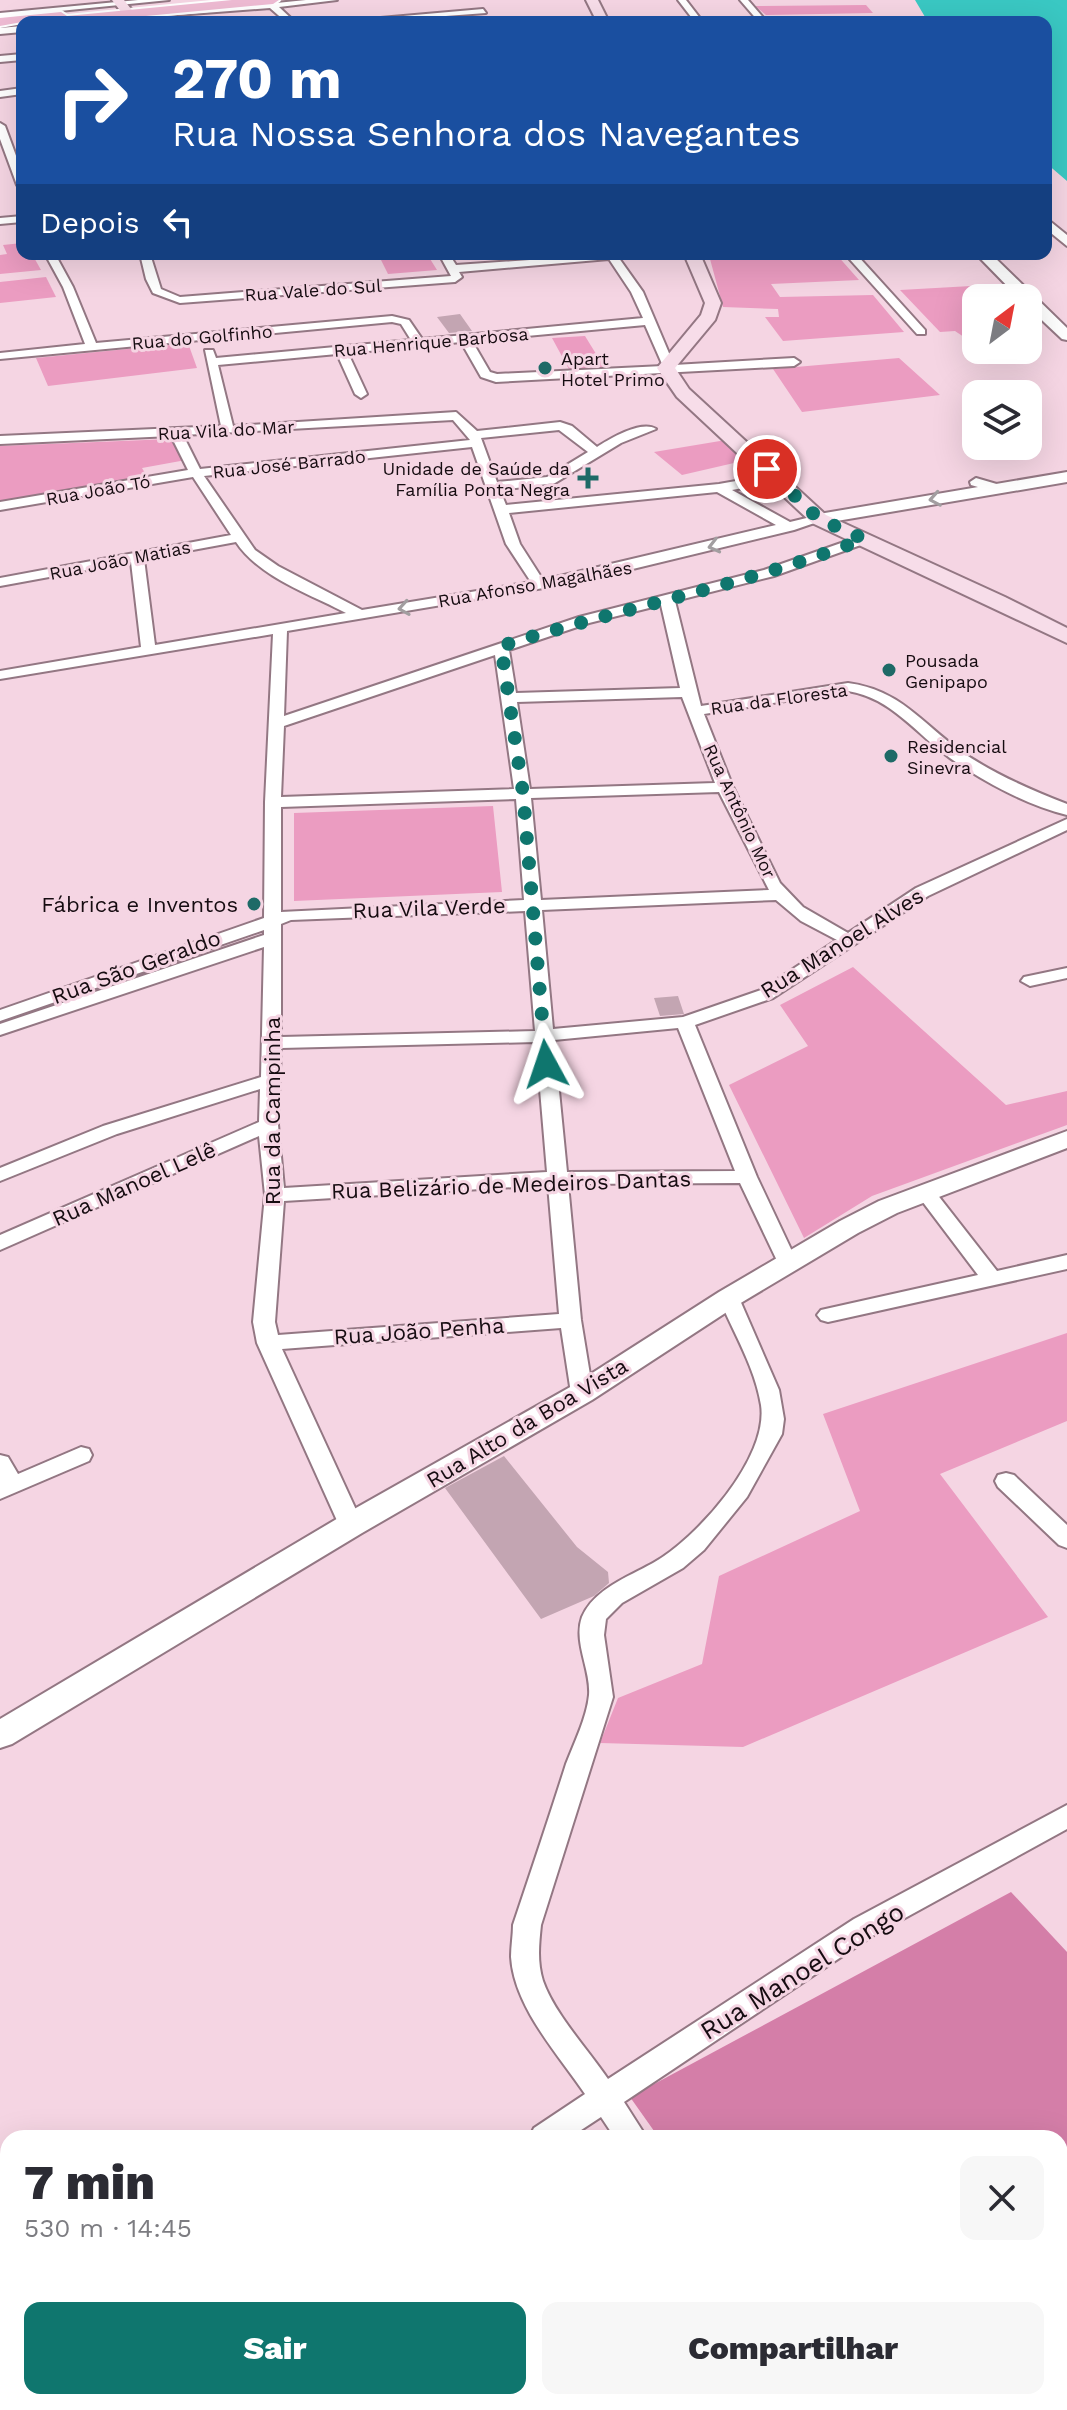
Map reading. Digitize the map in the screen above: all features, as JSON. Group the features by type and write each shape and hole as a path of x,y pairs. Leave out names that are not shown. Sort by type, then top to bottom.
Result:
{"main road":[{"path":"85,16 232,0"},
{"path":"88,16 273,3"},
{"path":"695,260 712,297 712,309 667,366 683,393 819,519 998,601 1067,637"}],"street":[{"path":"0,15 127,11 165,0"},
{"path":"273,3 333,0"},
{"path":"472,0 488,16"},
{"path":"682,0 694,16"},
{"path":"744,0 758,16"},
{"path":"431,16 483,11"},
{"path":"4,131 16,174"},
{"path":"1052,228 1067,242"},
{"path":"53,260 68,287 92,347"},
{"name":"Rua Vale do Sul","path":"147,260 155,292 170,299 454,274 570,260"},
{"path":"447,260 454,274"},
{"path":"615,260 637,292 667,366"},
{"path":"855,260 921,332"},
{"path":"989,260 1014,284"},
{"path":"1042,312 1067,336"},
{"name":"Rua do Golfinho","path":"0,356 392,319 403,321 419,343"},
{"name":"Rua Henrique Barbosa","path":"213,362 649,321"},
{"path":"204,337 228,429"},
{"path":"465,339 485,374 492,377 794,362"},
{"path":"341,350 361,394"},
{"name":"Rua Vila do Mar","path":"0,440 329,425 451,415 460,418 475,439"},
{"name":"Rua José Barrado","path":"196,473 560,426 597,453"},
{"path":"492,487 546,482 628,434 650,429"},
{"path":"175,432 196,473 250,553 273,569 361,615"},
{"path":"475,439 513,544 540,585"},
{"name":"Rua João Tó","path":"0,506 196,473"},
{"name":"Rua Afonso Magalhães","path":"0,675 598,575 819,519 1067,477"},
{"path":"500,510 719,488 776,478"},
{"path":"976,482 995,488"},
{"path":"719,488 789,527"},
{"name":"Rua João Matias","path":"0,582 241,537"},
{"path":"277,723 501,646 769,573 864,539"},
{"path":"137,557 149,651"},
{"name":"Rua Antônio Mor","path":"667,599 695,711 725,787 780,895 801,915 851,941"},
{"name":"Rua da Campinha","path":"280,629 273,802 272,1043 268,1125 275,1195 264,1322 268,1343 351,1525"},
{"path":"501,646 523,793 556,1178 570,1320 582,1393"},
{"name":"Rua da Floresta","path":"695,711 848,687 868,689 906,712 968,763 1067,810"},
{"path":"510,698 688,692"},
{"path":"273,802 725,787"},
{"name":"Rua Manoel Alves","path":"272,1043 543,1036 685,1022 767,994 922,892 1067,824"},
{"name":"Rua Vila Verde","path":"272,929 306,913 780,895"},
{"name":"Rua São Geraldo","path":"0,1030 242,949 272,929"},
{"name":"Rua São Geraldo","path":"0,1016 272,929"},
{"path":"1030,981 1067,973"},
{"path":"685,1022 747,1177 788,1264"},
{"path":"0,1175 110,1130 270,1080"},
{"name":"Rua Manoel Lelê","path":"0,1243 268,1125"},
{"name":"Rua Alto da Boa Vista","path":"0,1735 351,1525 582,1393 729,1298 888,1207 1020,1154 1067,1139"},
{"name":"Rua Belizário de Medeiros Dantas","path":"275,1195 556,1178 747,1177"},
{"path":"926,1193 993,1280"},
{"path":"828,1315 1067,1262"},
{"path":"627,2130 544,2010 530,1983 525,1957 527,1925 601,1697 593,1619 612,1599 677,1559 699,1540 762,1458 771,1439 774,1419 770,1397 729,1298"},
{"name":"Rua João Penha","path":"268,1343 570,1320"},
{"path":"0,1463 7,1488 81,1455"},
{"path":"1006,1481 1067,1539"},
{"name":"Rua Manoel Congo","path":"556,2130 864,1927 1067,1816"}],"shaded area":[{"path":"866,5 873,13 766,15 755,6"},
{"path":"16,244 16,260 35,260 41,270 0,274 0,255 7,254 3,245"},
{"path":"381,260 431,260 437,270 388,274"},
{"path":"710,260 841,260 859,280 771,284 780,297 873,295 904,332 783,341 765,317 779,317 778,309 723,307"},
{"path":"46,277 56,297 0,303 0,282"},
{"path":"962,287 962,336 955,331 940,332 900,290"},
{"path":"585,336 606,370 571,373 552,338"},
{"path":"188,343 197,368 48,386 36,358"},
{"path":"899,358 940,395 802,412 773,369"},
{"path":"170,439 186,460 142,468 149,480 0,504 0,446"},
{"path":"726,440 747,460 682,475 654,452"},
{"path":"493,806 502,892 294,901 294,813"},
{"path":"853,967 1006,1105 1067,1091 1067,1125 872,1196 804,1238 729,1085 808,1046 780,1005"},
{"path":"1067,1333 1067,1421 940,1474 1048,1617 743,1747 600,1743 618,1698 702,1664 719,1576 860,1511 823,1414"},
{"path":"1011,1892 1067,1952 1067,2130 653,2130 630,2097"}],"water":[{"path":"915,0 1067,0 1067,181 1052,168 1052,16 924,16"}],"building":[{"path":"460,314 472,331 449,333 437,317"},
{"path":"678,996 684,1014 660,1016 654,998"},
{"path":"504,1456 577,1547 608,1572 609,1583 594,1596 541,1619 445,1488"}],"place":[{"name":"Apart Hotel Primo","path":"545,368"},
{"name":"Unidade de Saúde da Família Ponta Negra","path":"588,478"},
{"name":"Pousada Genipapo","path":"889,670"},
{"name":"Residencial Sinevra","path":"891,756"},
{"name":"Fábrica e Inventos","path":"254,904"}],"route":[{"path":"546,1064 523,793 501,646 584,620 769,573 864,539 819,519 767,469"}]}
